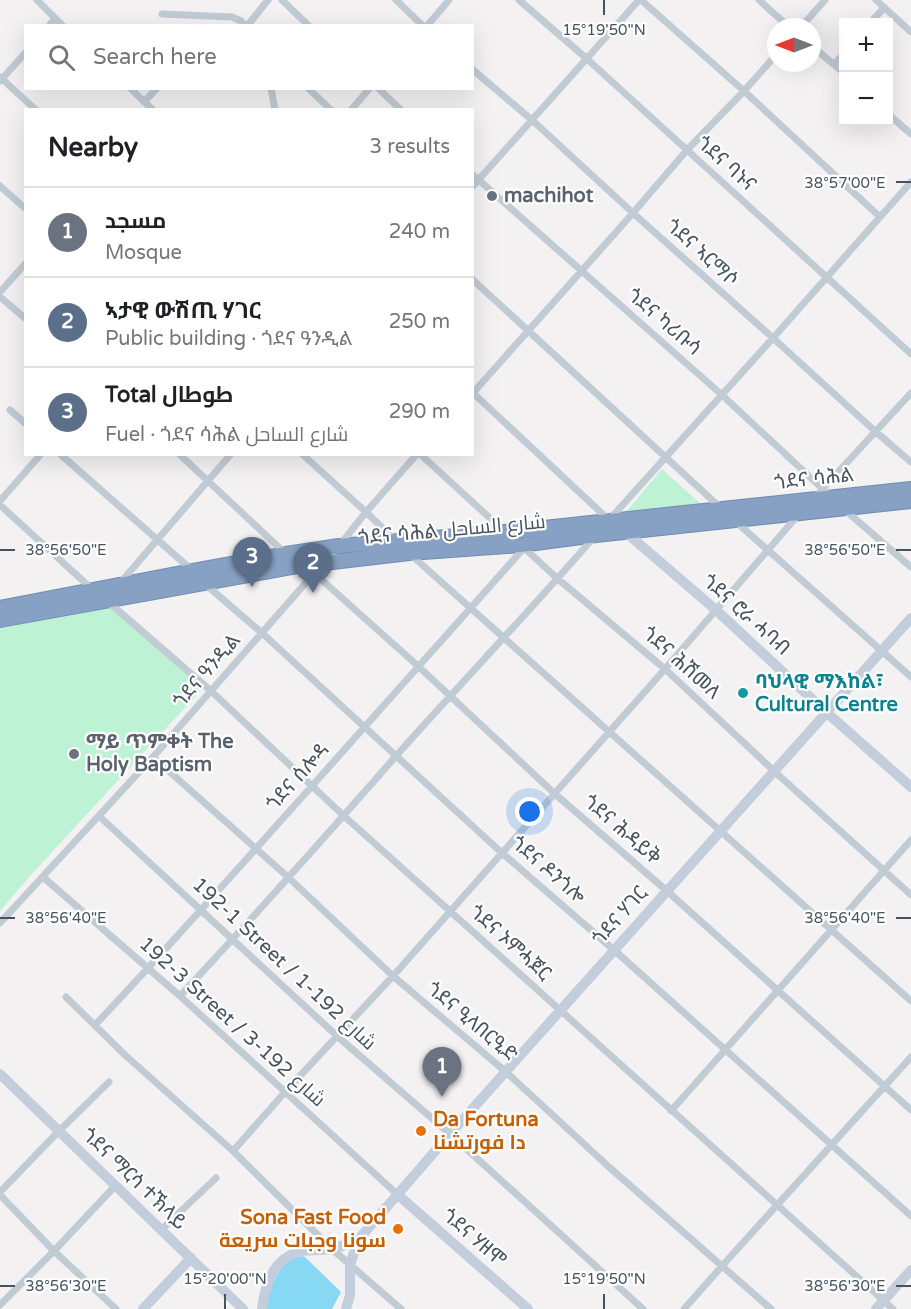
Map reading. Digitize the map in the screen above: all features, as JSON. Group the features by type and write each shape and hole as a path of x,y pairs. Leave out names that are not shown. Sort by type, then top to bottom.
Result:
{"highway":[{"name":"ጎደና ሳሕል","path":"722,508 822,495 911,489"},
{"name":"ጎደና ሳሕል شارع الساحل","path":"0,620 298,566 318,568 409,553 522,546 596,535 911,501"},
{"name":"ጎደና ሳሕል شارع الساحل","path":"0,608 192,571 339,546 505,532 722,508"}],"street":[{"path":"37,0 61,24"},
{"path":"248,24 268,0"},
{"path":"282,0 307,24"},
{"path":"396,0 423,24"},
{"path":"427,24 449,0"},
{"name":"ጎደና ባኑና","path":"519,0 911,354"},
{"path":"474,185 585,58 640,0 744,91 880,217"},
{"path":"759,0 779,18"},
{"path":"809,18 825,0"},
{"path":"876,0 911,32"},
{"path":"875,18 884,8"},
{"path":"162,14 232,17 244,24"},
{"path":"194,24 195,16"},
{"path":"50,24 55,18"},
{"path":"821,53 842,72"},
{"path":"24,54 1,79 34,108"},
{"path":"834,64 839,58"},
{"path":"474,392 687,150 767,65"},
{"name":"ጎደና ኣርማሶ","path":"474,71 532,120 911,462"},
{"path":"132,90 151,108"},
{"path":"144,102 155,90"},
{"path":"271,90 275,108"},
{"path":"310,90 329,108"},
{"path":"353,108 368,90"},
{"path":"380,90 398,108"},
{"path":"893,118 911,134"},
{"name":"ጎደና ካሪቡሳ","path":"474,175 722,395 822,495 844,509 911,567"},
{"path":"180,996 289,878 396,755 558,579 911,182"},
{"path":"0,186 24,207"},
{"path":"24,265 0,295 24,317"},
{"path":"474,281 734,520 911,677"},
{"path":"232,1151 393,976 800,513 822,495 911,393"},
{"path":"474,394 609,520"},
{"path":"10,410 24,422"},
{"path":"0,503 39,456"},
{"name":"ጎደና ዶንጎሎ","path":"62,456 262,633 502,853 911,1216"},
{"path":"181,456 298,566"},
{"path":"106,600 229,456"},
{"path":"304,456 395,541 911,1001"},
{"name":"ጎደና ዓንዲል","path":"0,922 153,757 416,456"},
{"name":"ጎደና ሕሽመለ","path":"420,456 558,579 665,669 911,895"},
{"name":"ጎደና ኦምሓጀር","path":"0,503 94,591 211,691 344,816 777,1205 880,1305 893,1309"},
{"name":"ጎደና ሮራ ሓባብ","path":"609,520 716,610 911,788"},
{"name":"ጎደና ሰሎዳ","path":"94,1025 148,969 365,728 471,608 522,546"},
{"name":"ጎደና ሕዳይቅ","path":"318,568 450,697 554,793 911,1110"},
{"name":"ጎደና ሃገር","path":"358,1240 911,618"},
{"name":"ጎደና ዒላበርዒድ","path":"153,757 289,878 393,976 506,1072 609,1167 771,1309"},
{"name":"192-1 Street / شارع 192-1","path":"99,816 337,1036 450,1134 643,1309"},
{"path":"671,1111 911,840"},
{"name":"192-3 Street / شارع 192-3","path":"43,877 180,996 397,1194"},
{"path":"66,997 125,1055 232,1151 332,1249 401,1309"},
{"path":"684,1309 911,1057"},
{"name":"ጎደና ማርሳ ተኽላይ","path":"0,1074 243,1309"},
{"path":"109,1082 58,1131 0,1194 54,1251 116,1309"},
{"path":"161,1230 216,1178"},
{"path":"0,1305 115,1186"},
{"name":"ጎደና ሃዘሞ","path":"397,1194 528,1309"},
{"path":"262,1309 268,1280 285,1258 298,1252 332,1249 358,1240"},
{"path":"346,1309 350,1295 351,1265 358,1240"},
{"path":"143,1309 191,1258"},
{"path":"880,1305 911,1270"}],"green space":[{"path":"662,469 702,505 627,511"},
{"name":"ማይ ጥምቀት The Holy Baptism","path":"105,600 203,688 0,911 0,625"}],"water":[{"path":"304,1256 341,1292 332,1309 266,1309 267,1294 282,1266 293,1258"}],"place":[{"name":"machihot","path":"492,196"},
{"name":"Total طوطال","path":"252,587"},
{"name":"ኣታዊ ውሽጢ ሃገር","path":"313,593"},
{"name":"ባህላዊ ማእከል፣ Cultural Centre","path":"743,693"},
{"name":"ማይ ጥምቀት The Holy Baptism","path":"74,754"},
{"name":"مسجد","path":"442,1097"},
{"name":"Da Fortuna دا فورتشنا","path":"421,1131"},
{"name":"Sona Fast Food سونا وجبات سريعة","path":"398,1229"}]}
